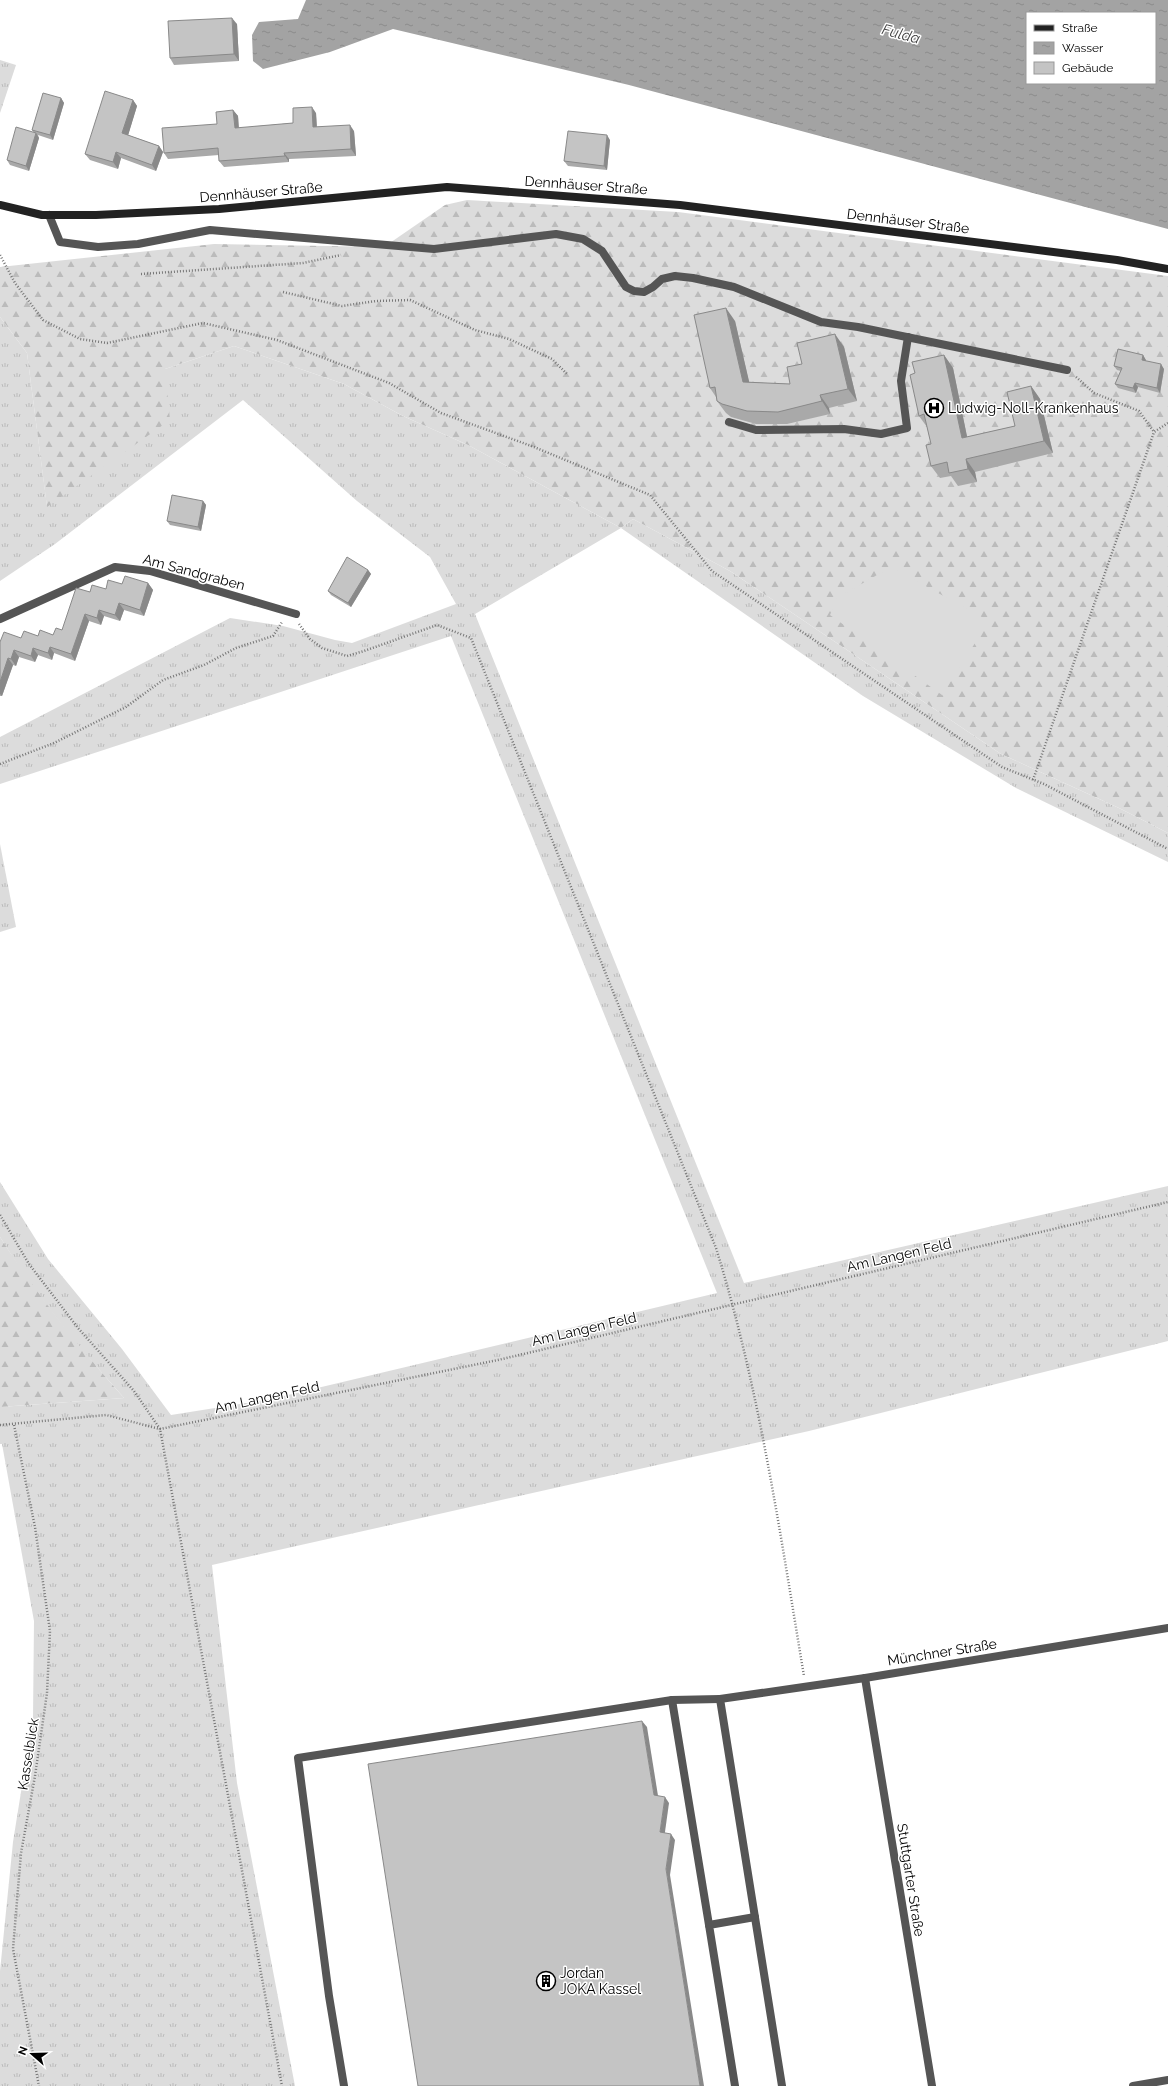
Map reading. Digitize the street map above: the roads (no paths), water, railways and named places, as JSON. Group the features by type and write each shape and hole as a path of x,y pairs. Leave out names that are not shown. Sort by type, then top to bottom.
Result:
{"street":[{"name":"Dennhäuser Straße","path":"0,205 49,215 96,215 219,209 447,188 680,205 1117,260 1168,268"},
{"path":"49,215 60,242 98,247 138,244 210,230 434,249 556,234 583,239 602,251 626,286 634,291 644,292 653,287 662,279 675,276 693,278 734,287 821,322 908,337 1067,370"},
{"path":"729,422 756,430 844,429 880,434 908,428 901,381 908,337"},
{"name":"Am Sandgraben","path":"0,619 114,567 150,572 292,613"},
{"name":"Münchner Straße","path":"344,2086 329,1996 298,1758 672,1700 720,1699 806,1687 1168,1628"},
{"name":"Stuttgarter Straße","path":"865,1678 932,2086"},
{"path":"720,1699 782,2086"},
{"path":"672,1700 735,2086"},
{"path":"709,1925 755,1917"},
{"path":"1133,2086 1168,2080"}],"water":[{"name":"Fulda","path":"306,0 1168,0 1168,229 629,85 393,29 330,52 263,69 253,61 252,35 259,22 298,19"}],"place":[{"name":"Ludwig-Noll-Krankenhaus","path":"934,408"},
{"name":"Jordan JOKA Kassel","path":"546,1981"}]}
